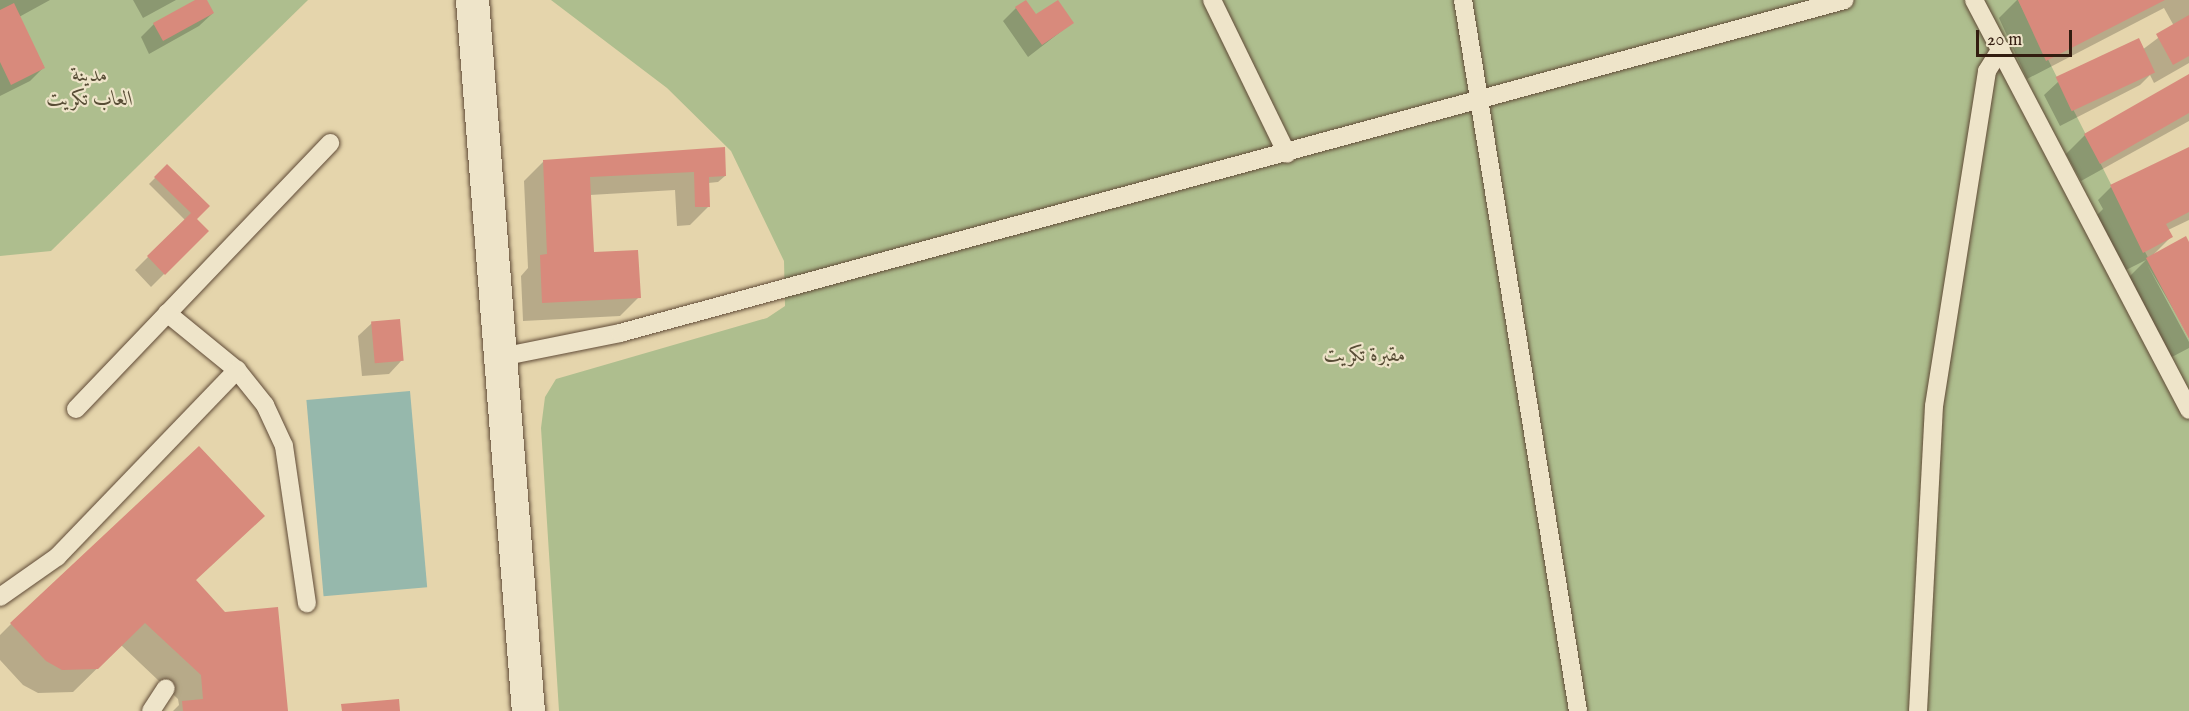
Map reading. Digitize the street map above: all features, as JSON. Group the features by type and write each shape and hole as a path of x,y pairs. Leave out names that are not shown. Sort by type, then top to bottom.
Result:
{"street":[{"path":"472,0 528,711"}],"lane":[{"path":"1212,0 1287,154"},
{"path":"1463,0 1578,711"},
{"path":"501,357 620,333 1287,154 1845,0"},
{"path":"1974,0 2189,410"},
{"path":"1918,711 1934,406 1987,71 2001,49"},
{"path":"76,409 330,143"},
{"path":"167,313 237,370 265,405 284,446 307,603"},
{"path":"0,597 57,556 237,370"},
{"path":"151,711 166,688"}],"green space":[{"name":"مدينة العاب تكريت","path":"0,0 308,0 51,251 0,256"},
{"name":"مقبرة تكريت","path":"551,0 2018,0 2189,339 2189,711 559,711 541,428 545,397 556,379 767,318 785,306 784,261 731,151 667,88"}],"water":[{"path":"410,391 427,587 324,596 306,400"}],"building":[{"path":"195,0 207,0 214,13 163,41 153,23"},
{"path":"1026,0 1036,14 1058,0 1074,23 1042,45 1015,7"},
{"path":"2018,0 2165,0 2046,61"},
{"path":"14,3 45,68 11,85 0,62 0,10"},
{"path":"2189,15 2189,56 2173,65 2156,34"},
{"path":"2139,38 2155,72 2072,111 2056,77"},
{"path":"2189,74 2189,113 2100,164 2084,134"},
{"path":"725,147 726,176 709,177 710,207 695,207 694,172 590,177 594,252 638,250 641,298 542,303 540,255 547,254 543,160"},
{"path":"2189,147 2189,212 2166,224 2173,237 2143,253 2110,185"},
{"path":"167,164 210,206 197,219 209,231 165,275 147,256 191,213 154,177"},
{"path":"2186,236 2189,242 2189,339 2146,258"},
{"path":"400,319 404,361 375,363 371,322"},
{"path":"199,446 265,516 196,580 225,612 278,607 288,711 183,711 182,701 203,699 201,675 145,623 98,669 62,670 46,661 10,623"},
{"path":"399,699 400,711 342,711 341,704"}]}
